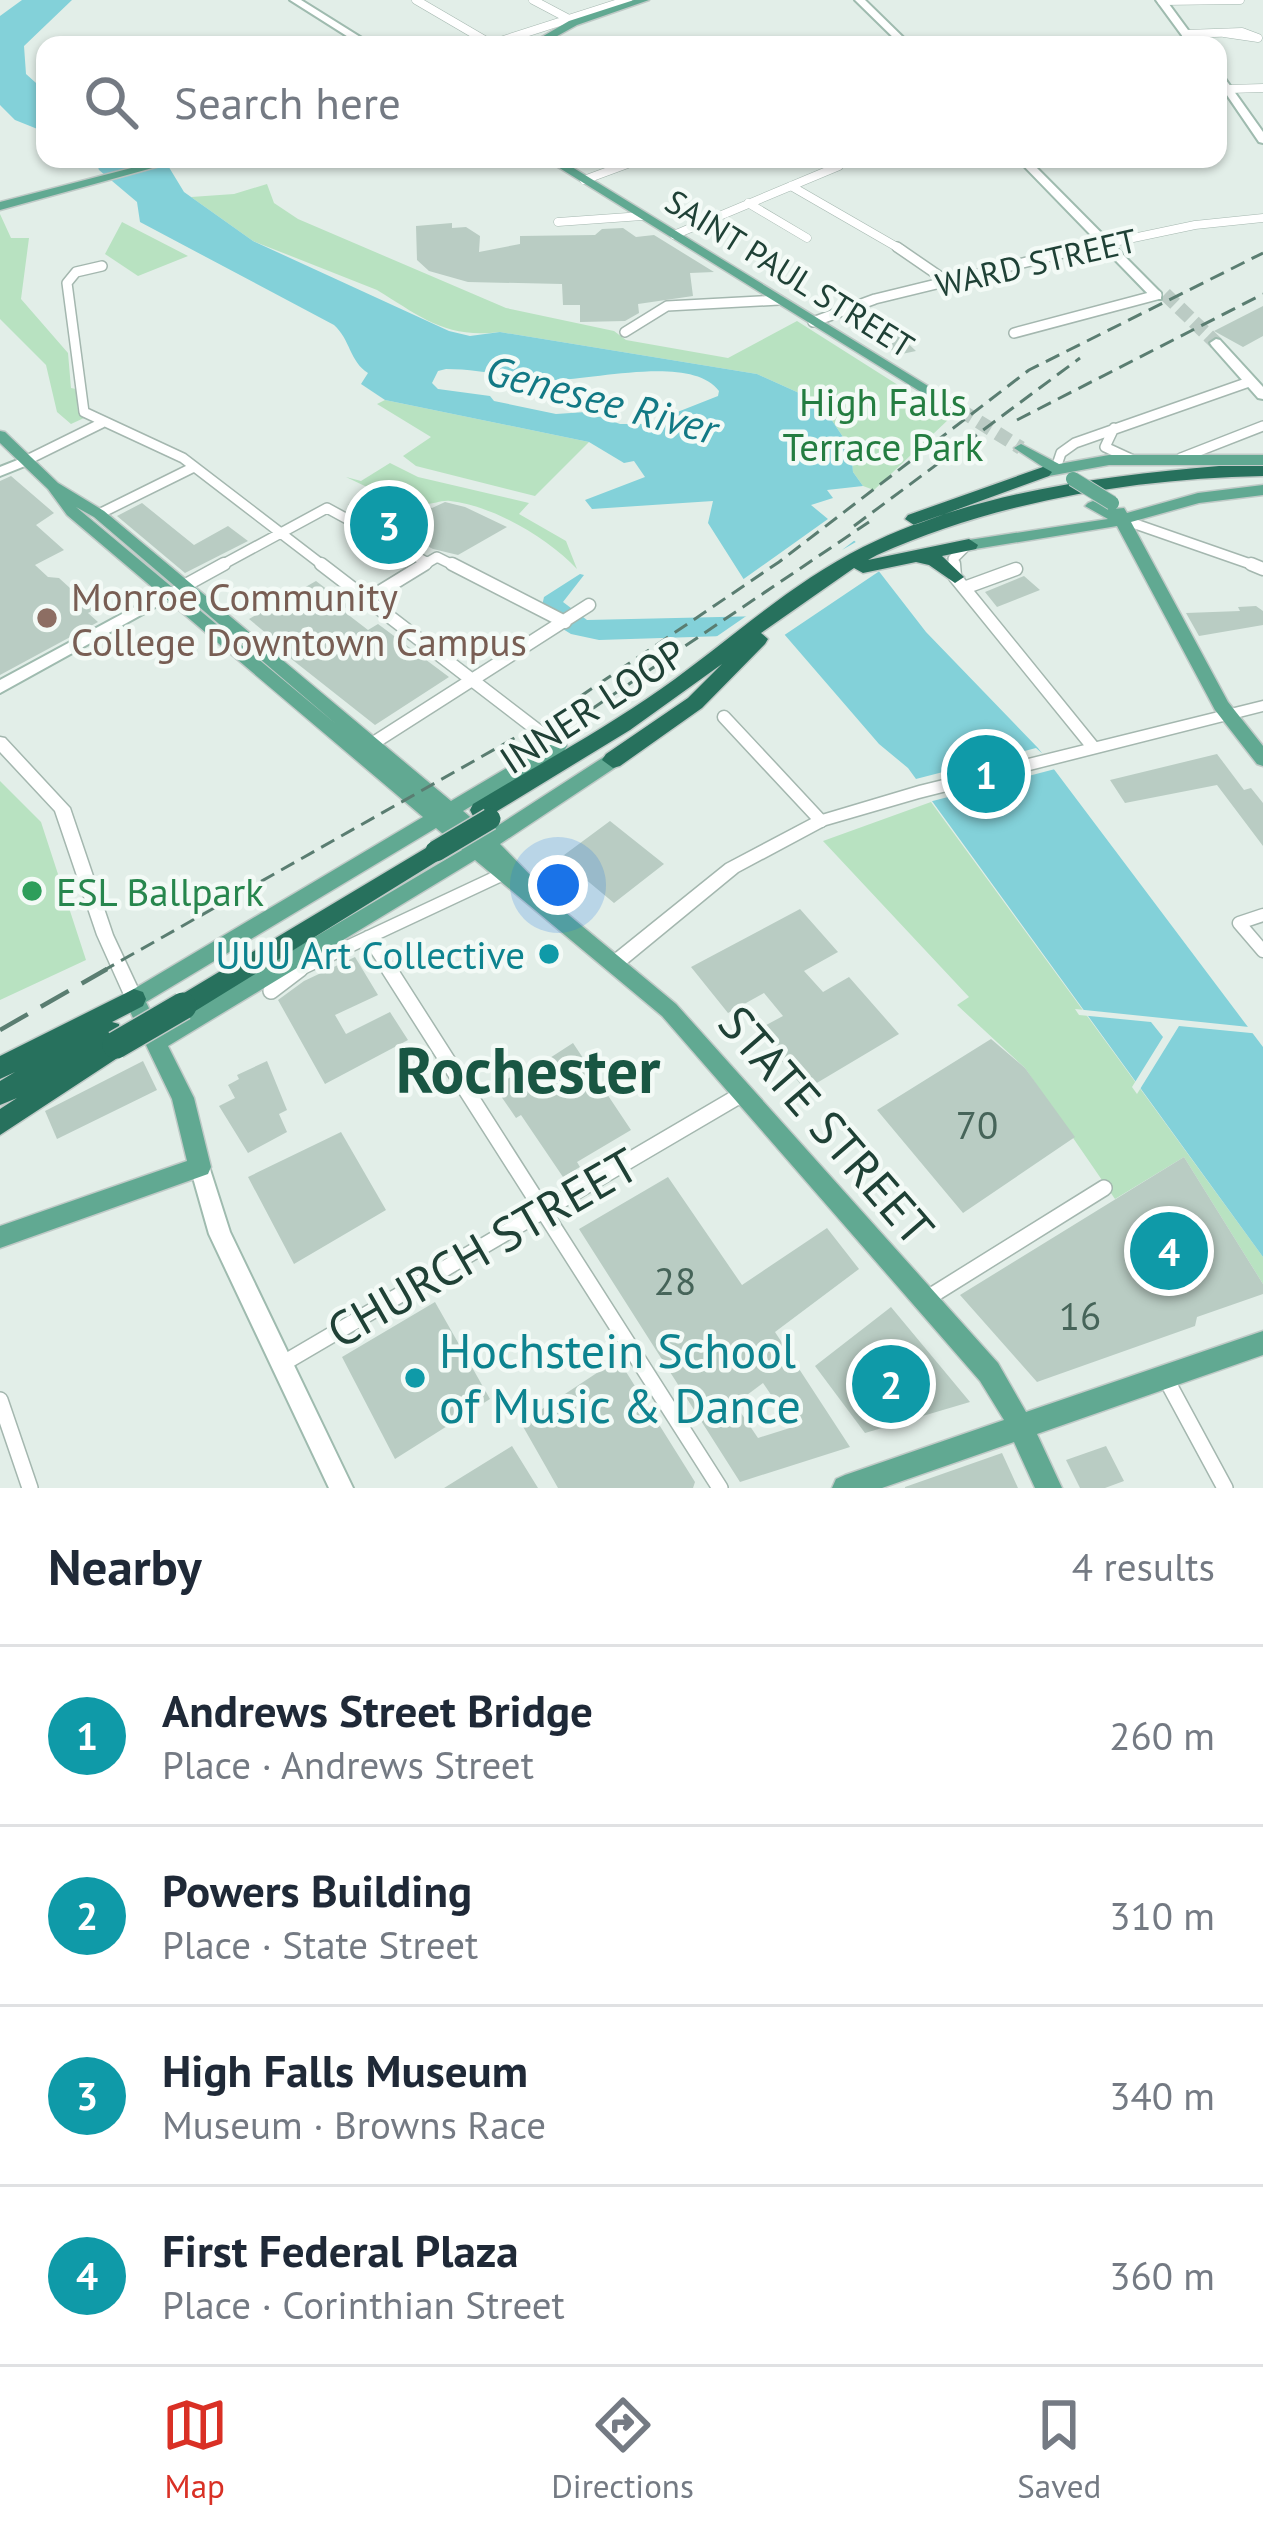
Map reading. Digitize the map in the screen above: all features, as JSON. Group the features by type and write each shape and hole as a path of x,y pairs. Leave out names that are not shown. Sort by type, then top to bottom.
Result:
{"highway":[{"path":"870,555 925,514 1058,475"},
{"name":"INNER LOOP","path":"0,1108 180,999 438,831 485,814 659,713 811,587 870,555 1097,495 1263,475"},
{"path":"897,556 969,545"},
{"path":"870,555 931,558 960,583"},
{"name":"INNER LOOP","path":"749,639 847,576 870,555"},
{"path":"558,746 749,639"},
{"path":"613,760 695,703 749,639"},
{"path":"0,1068 134,999"},
{"path":"0,1084 113,1039"},
{"path":"0,1123 113,1039"},
{"name":"INNER LOOP","path":"0,1094 113,1039"}],"main road":[{"path":"295,0 353,36"},
{"path":"860,0 897,36"},
{"path":"549,36 573,23 652,1"},
{"path":"567,36 652,1"},
{"path":"1162,1 1186,34"},
{"path":"1227,93 1263,140"},
{"path":"0,206 144,168"},
{"name":"SAINT PAUL STREET","path":"565,168 958,412"},
{"path":"1031,168 1158,294"},
{"path":"1216,348 1256,381 1263,395"},
{"name":"STATE STREET","path":"0,435 53,486 72,512 176,590 365,748 438,831 481,847 676,1017 995,1380 1048,1488"},
{"path":"1018,450 1112,503 1227,714 1263,759"},
{"path":"1058,475 1135,459 1263,460"},
{"path":"0,472 25,460"},
{"path":"1058,475 1093,506 1124,520"},
{"name":"STATE STREET","path":"53,486 99,514 176,590"},
{"path":"969,545 1124,520 1198,498 1263,490"},
{"path":"0,687 176,590"},
{"path":"341,1488 220,1234 187,1107 134,999 438,831 558,746"},
{"path":"157,1041 481,847 613,760"},
{"name":"STATE STREET","path":"481,847 501,875 543,903"},
{"path":"0,1238 200,1166"},
{"path":"861,1485 1262,1346"}],"street":[{"path":"416,0 478,36"},
{"path":"533,0 569,19"},
{"path":"519,36 628,0"},
{"path":"1162,1 1240,0"},
{"path":"1186,34 1225,33"},
{"path":"1227,85 1263,88"},
{"path":"584,180 616,168"},
{"path":"674,235 834,168"},
{"path":"791,186 923,262 948,282"},
{"path":"748,203 807,238"},
{"path":"558,222 642,216"},
{"name":"WARD STREET","path":"813,322 850,307 1109,244 1202,224 1263,218"},
{"path":"1202,224 1220,237"},
{"path":"102,266 73,274 67,293 79,350 82,408 102,423 194,467 558,746"},
{"path":"1015,333 1158,294"},
{"path":"625,332 667,306 779,300"},
{"path":"1058,475 1068,446 1256,381"},
{"path":"25,460 102,423"},
{"path":"1180,458 1263,426"},
{"path":"1115,428 1105,439 1107,448 1135,459"},
{"path":"99,514 194,467"},
{"path":"176,590 327,508 536,606 559,626"},
{"path":"1124,520 1263,569"},
{"path":"969,545 953,559 960,583 1093,747"},
{"path":"368,599 433,560"},
{"path":"960,583 1016,569"},
{"path":"365,748 584,609"},
{"path":"614,964 732,868 821,821 1263,706"},
{"path":"724,718 821,821"},
{"path":"0,742 62,808 105,935 134,999"},
{"path":"271,991 281,979 501,875"},
{"path":"368,937 417,886"},
{"path":"1263,915 1239,922 1263,951"},
{"path":"368,937 720,1488"},
{"name":"CHURCH STREET","path":"282,1364 744,1093"},
{"path":"926,1300 1104,1188"},
{"path":"1165,1377 1225,1488"},
{"path":"0,1400 30,1488"}],"green space":[{"name":"High Falls Terrace Park","path":"267,184 274,203 298,219 506,308 614,331 626,340 728,358 797,321 950,418 874,490 863,486 853,472 851,449 825,410 757,374 500,332 448,329 377,290 253,241 191,197 234,194"},
{"path":"0,214 11,238 29,238 21,299 68,353 71,388 76,389 78,412 84,418 71,424 57,412 46,365 0,319"},
{"path":"122,222 188,256 138,276 105,254"},
{"path":"385,400 589,442 535,496 416,466 403,456 431,437 377,404"},
{"path":"390,463 418,477 529,503 519,514 566,541 577,569 519,525 467,504 422,504 405,493 368,516 348,505 369,488 346,477 361,481"},
{"name":"ESL Ballpark","path":"0,781 41,822 86,960 0,1000"},
{"path":"931,802 1263,1257 1263,1284 1184,1157 1115,1199 1025,1068 957,1005 969,997 823,841"}],"water":[{"path":"22,0 72,0 24,46 26,74 36,83 36,128 15,120 0,105 0,16"},
{"path":"98,168 169,168 184,192 253,241 449,331 470,336 500,332 757,374 825,410 851,449 853,472 863,486 827,490 833,498 811,505 857,543 926,632 1038,748 1263,1047 1263,1257 908,768 879,744 784,634 599,640 571,634 540,615 544,597 580,574 584,575 563,602 587,620 767,616 708,523 713,501 592,509 585,500 645,477 634,461 624,463 589,442 385,400 361,384 368,373 334,325 140,222 137,202","holes":["446,369 548,380 663,371 705,380 719,391 718,396 647,424 620,424 586,412 556,414 494,401 490,396 438,389 432,383 438,371"]}],"pier":[{"path":"835,514 859,537 842,550 861,539 884,568 777,640 713,639 755,610 738,583"},
{"path":"1036,748 1059,768 925,803 912,780"},
{"path":"1075,1009 1249,1027 1253,1023 1261,1034 1179,1026 1137,1094 1132,1087 1163,1037 1151,1022 1079,1015"}],"building":[{"path":"452,223 452,228 466,227 480,236 479,252 520,244 520,236 595,235 602,229 623,228 636,237 654,235 714,272 690,273 693,296 638,304 639,313 625,321 580,322 580,305 563,305 562,284 468,282 429,271 417,260 416,226"},
{"path":"1263,306 1263,336 1243,347 1214,331"},
{"path":"877,315 916,351 897,355 858,320"},
{"path":"11,476 54,513 36,525 64,550 35,565 48,577 59,578 94,610 88,613 98,622 0,675 0,481"},
{"path":"404,496 432,508 445,502 465,507 507,527 458,555 433,549 368,516"},
{"path":"142,503 194,545 228,526 248,541 185,573 117,516"},
{"path":"1024,576 1040,590 997,607 985,592"},
{"path":"316,581 349,606 342,610 368,630 378,624 449,677 375,725 280,650 284,648 249,619"},
{"path":"1256,606 1263,611 1263,625 1199,636 1186,613 1240,611 1238,607"},
{"path":"1217,754 1244,790 1251,788 1263,803 1263,846 1217,785 1125,803 1110,780"},
{"path":"610,821 664,864 614,903 560,858"},
{"path":"800,909 838,952 804,971 823,992 849,977 899,1034 805,1090 757,1030 783,1016 764,993 728,1013 691,967"},
{"path":"355,957 378,995 335,1015 346,1034 390,1012 408,1040 325,1084 278,1000 304,981"},
{"path":"991,1039 1025,1068 1075,1137 963,1213 877,1110"},
{"path":"573,1043 631,1130 577,1162 580,1167 563,1177 521,1115 516,1118 494,1086 520,1072 522,1076"},
{"path":"143,1061 157,1090 57,1139 45,1111"},
{"path":"267,1061 287,1110 279,1114 287,1132 248,1153 219,1106 235,1098 228,1085 239,1079 237,1075"},
{"path":"341,1132 386,1210 294,1264 248,1177"},
{"path":"1184,1157 1263,1284 1263,1294 1197,1317 1195,1326 1037,1382 960,1295"},
{"path":"668,1177 742,1285 827,1228 859,1269 775,1332 850,1447 740,1482 579,1229","holes":["763,1383 793,1427 758,1438 735,1404"]},
{"name":"Hochstein School of Music & Dance","path":"435,1302 490,1399 395,1459 342,1357"},
{"path":"891,1307 970,1402 865,1433 815,1366"},
{"path":"618,1359 695,1482 693,1488 558,1488 521,1423"},
{"path":"512,1446 538,1488 444,1488"},
{"path":"1106,1446 1124,1481 1105,1488 1080,1488 1066,1460"},
{"path":"1002,1453 1018,1488 905,1488 905,1487"}],"tunnel":[{"path":"1165,294 1216,343"},
{"path":"960,410 1021,448"}],"railway":[{"path":"101,972 541,723 779,562 1029,370 1263,253"},
{"path":"1017,420 1263,294"},
{"path":"854,526 1080,358"},
{"path":"571,723 869,522"},
{"path":"0,1030 107,969"}],"place":[{"name":"High Falls Museum","path":"389,525"},
{"name":"Monroe Community College Downtown Campus","path":"47,618"},
{"name":"Andrews Street Bridge","path":"986,774"},
{"name":"ESL Ballpark","path":"32,891"},
{"name":"UUU Art Collective","path":"549,954"},
{"name":"First Federal Plaza","path":"1169,1251"},
{"name":"Hochstein School of Music & Dance","path":"415,1378"},
{"name":"Powers Building","path":"891,1384"}],"district":[{"name":"Rochester","path":"528,1069"}],"water label":[{"name":"Genesee River","path":"602,399"}]}
